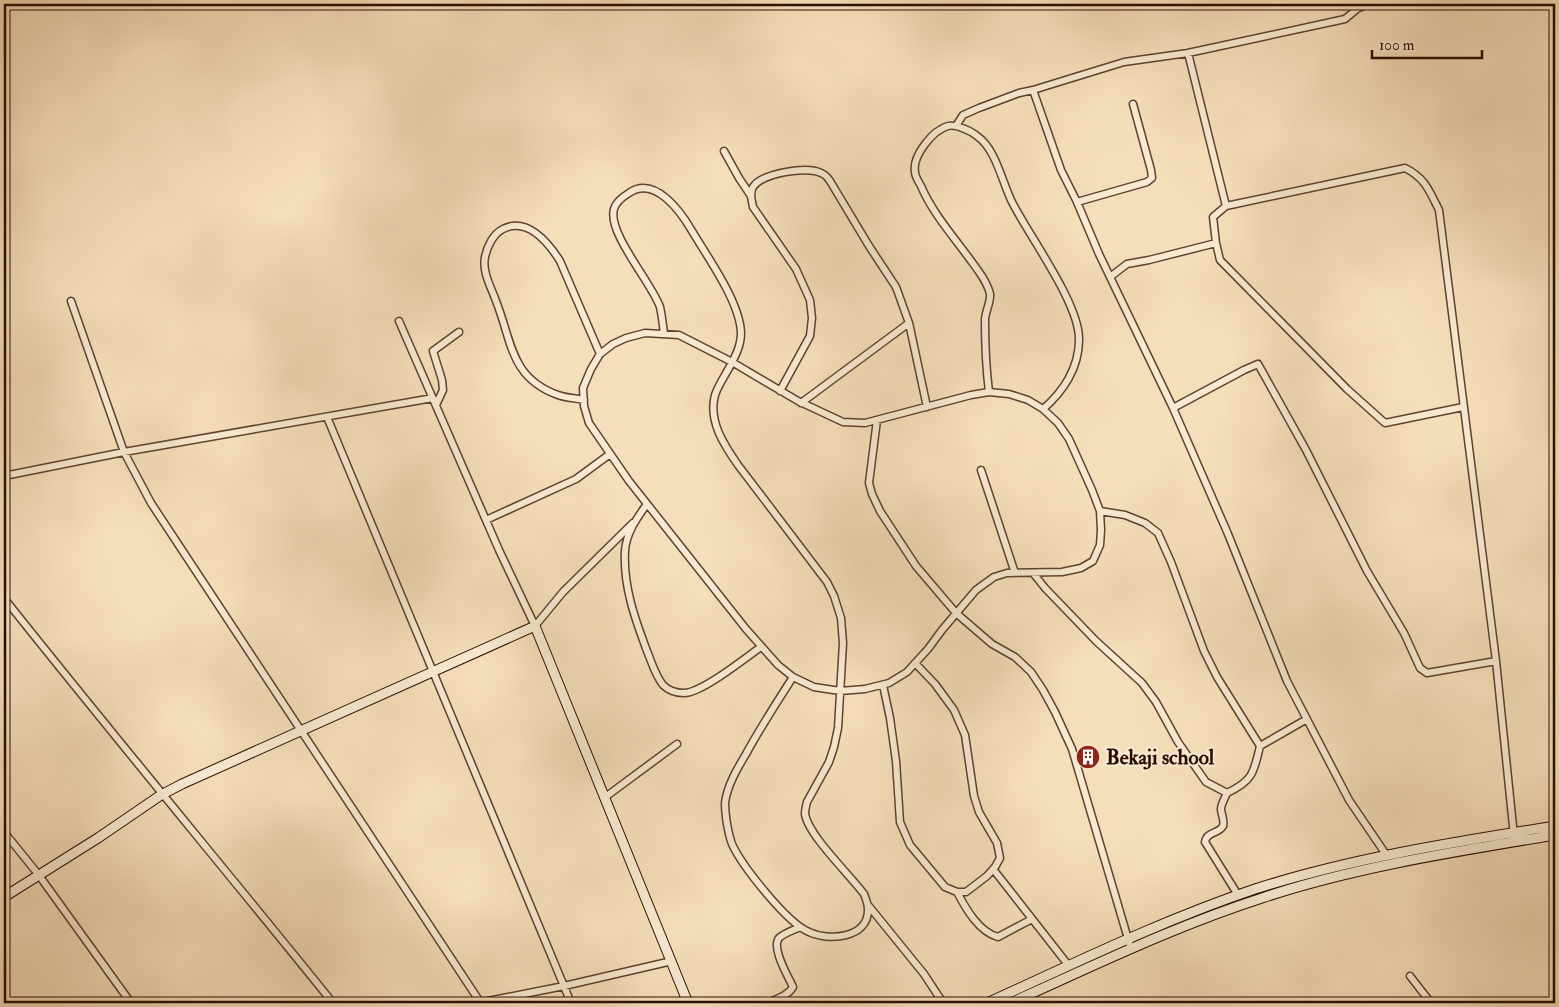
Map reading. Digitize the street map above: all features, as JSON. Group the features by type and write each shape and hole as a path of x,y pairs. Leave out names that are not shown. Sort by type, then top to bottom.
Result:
{"main road":[{"path":"4,897 98,838 161,795 299,730 535,626 688,1003"},
{"path":"1010,1003 1187,925 1263,897 1328,878 1514,837 1555,826"},
{"path":"987,1003 1128,939 1238,895 1325,869 1387,856 1514,837 1555,835"}],"street":[{"path":"956,126 963,115 1018,92 1033,90 1124,62 1188,53 1345,19 1357,9 1368,4"},
{"path":"1188,53 1226,206"},
{"path":"1033,90 1061,170 1173,408 1228,534 1288,681 1349,800 1387,856"},
{"path":"1077,202 1147,182 1152,178 1133,104"},
{"path":"989,392 986,370 985,319 990,295 981,274 926,199 915,172 916,159 926,143 946,127 956,126 976,135 987,146 1012,202 1059,285 1078,327 1077,355 1070,376 1057,397 1043,408"},
{"path":"724,151 751,196 753,206 796,270 810,300 812,318 810,336 780,391"},
{"path":"1464,407 1385,423 1347,389 1220,260 1213,217 1226,206 1405,168 1418,174 1439,210 1464,407 1496,661 1514,837"},
{"path":"751,196 754,187 764,178 780,173 804,170 821,172 830,181 856,226 896,287 908,323 927,407"},
{"path":"664,334 660,307 615,225 614,209 622,198 634,189 647,188 666,197 675,205 689,225 732,299 741,333 739,348 716,393 713,404 718,431 738,465 826,582 834,596 841,618 843,643 838,728 829,762 807,802 805,815 817,836 864,894 868,905 924,974 943,1003"},
{"path":"584,400 558,395 540,386 526,376 518,366 486,275 484,259 489,244 499,231 511,225 524,227 540,236 552,248 570,282 600,354"},
{"path":"1110,277 1127,264 1216,243"},
{"path":"71,301 124,452 151,503 478,1003 564,986 672,961"},
{"path":"400,321 486,520 535,626 563,592 633,523 647,504"},
{"path":"801,403 908,323"},
{"path":"436,405 443,390 442,380 433,351 459,332"},
{"path":"645,333 679,335 732,362 801,403 844,422 865,423 989,392 1009,394 1028,400 1043,408 1058,423 1069,439 1100,511 1100,545 1093,561 1081,568 1062,572 1007,573 994,577 976,590 907,672 883,685 866,689 840,691 814,686 793,676 778,665 761,647 647,504 610,454 589,423 584,406 584,388 591,369 600,354 613,344 645,333"},
{"path":"1173,408 1258,364 1306,450 1367,571 1404,633 1420,668 1427,673 1496,661"},
{"path":"4,476 124,452 433,398"},
{"path":"327,417 571,1003"},
{"path":"877,420 869,483 880,511 916,566 956,613 992,644 1015,657 1031,672 1055,712 1072,749 1131,949"},
{"path":"486,520 576,479 610,454"},
{"path":"981,470 1015,573"},
{"path":"1100,511 1125,515 1145,523 1158,533 1216,677 1260,746 1256,767 1250,778 1237,789 1227,793 1221,808 1224,824 1222,828 1208,835 1205,842 1238,895"},
{"path":"633,523 625,550 628,589 634,615 656,674 664,686 674,692 685,693 699,689 761,647"},
{"path":"1033,573 1096,641 1142,683 1156,702 1178,742 1206,782 1227,793"},
{"path":"4,598 161,795 244,893 333,1003"},
{"path":"883,685 896,761 900,822 910,845 945,887 957,892 966,892 987,876 1000,858 997,843 979,812 974,796 965,734 954,710 935,684 916,663"},
{"path":"793,676 729,786 725,804 732,844 754,878 780,909 807,932 822,937 837,937 850,934 866,920 868,905"},
{"path":"1260,746 1307,719"},
{"path":"604,798 677,744"},
{"path":"4,832 38,874 131,1003"},
{"path":"993,869 1070,966"},
{"path":"957,892 970,915 986,931 994,936 998,937 1032,919"},
{"path":"767,1003 784,996 792,990 776,950 777,942 784,935 800,927"},
{"path":"1410,976 1431,1003"}],"place":[{"name":"Bekaji school","path":"1088,757"}]}
